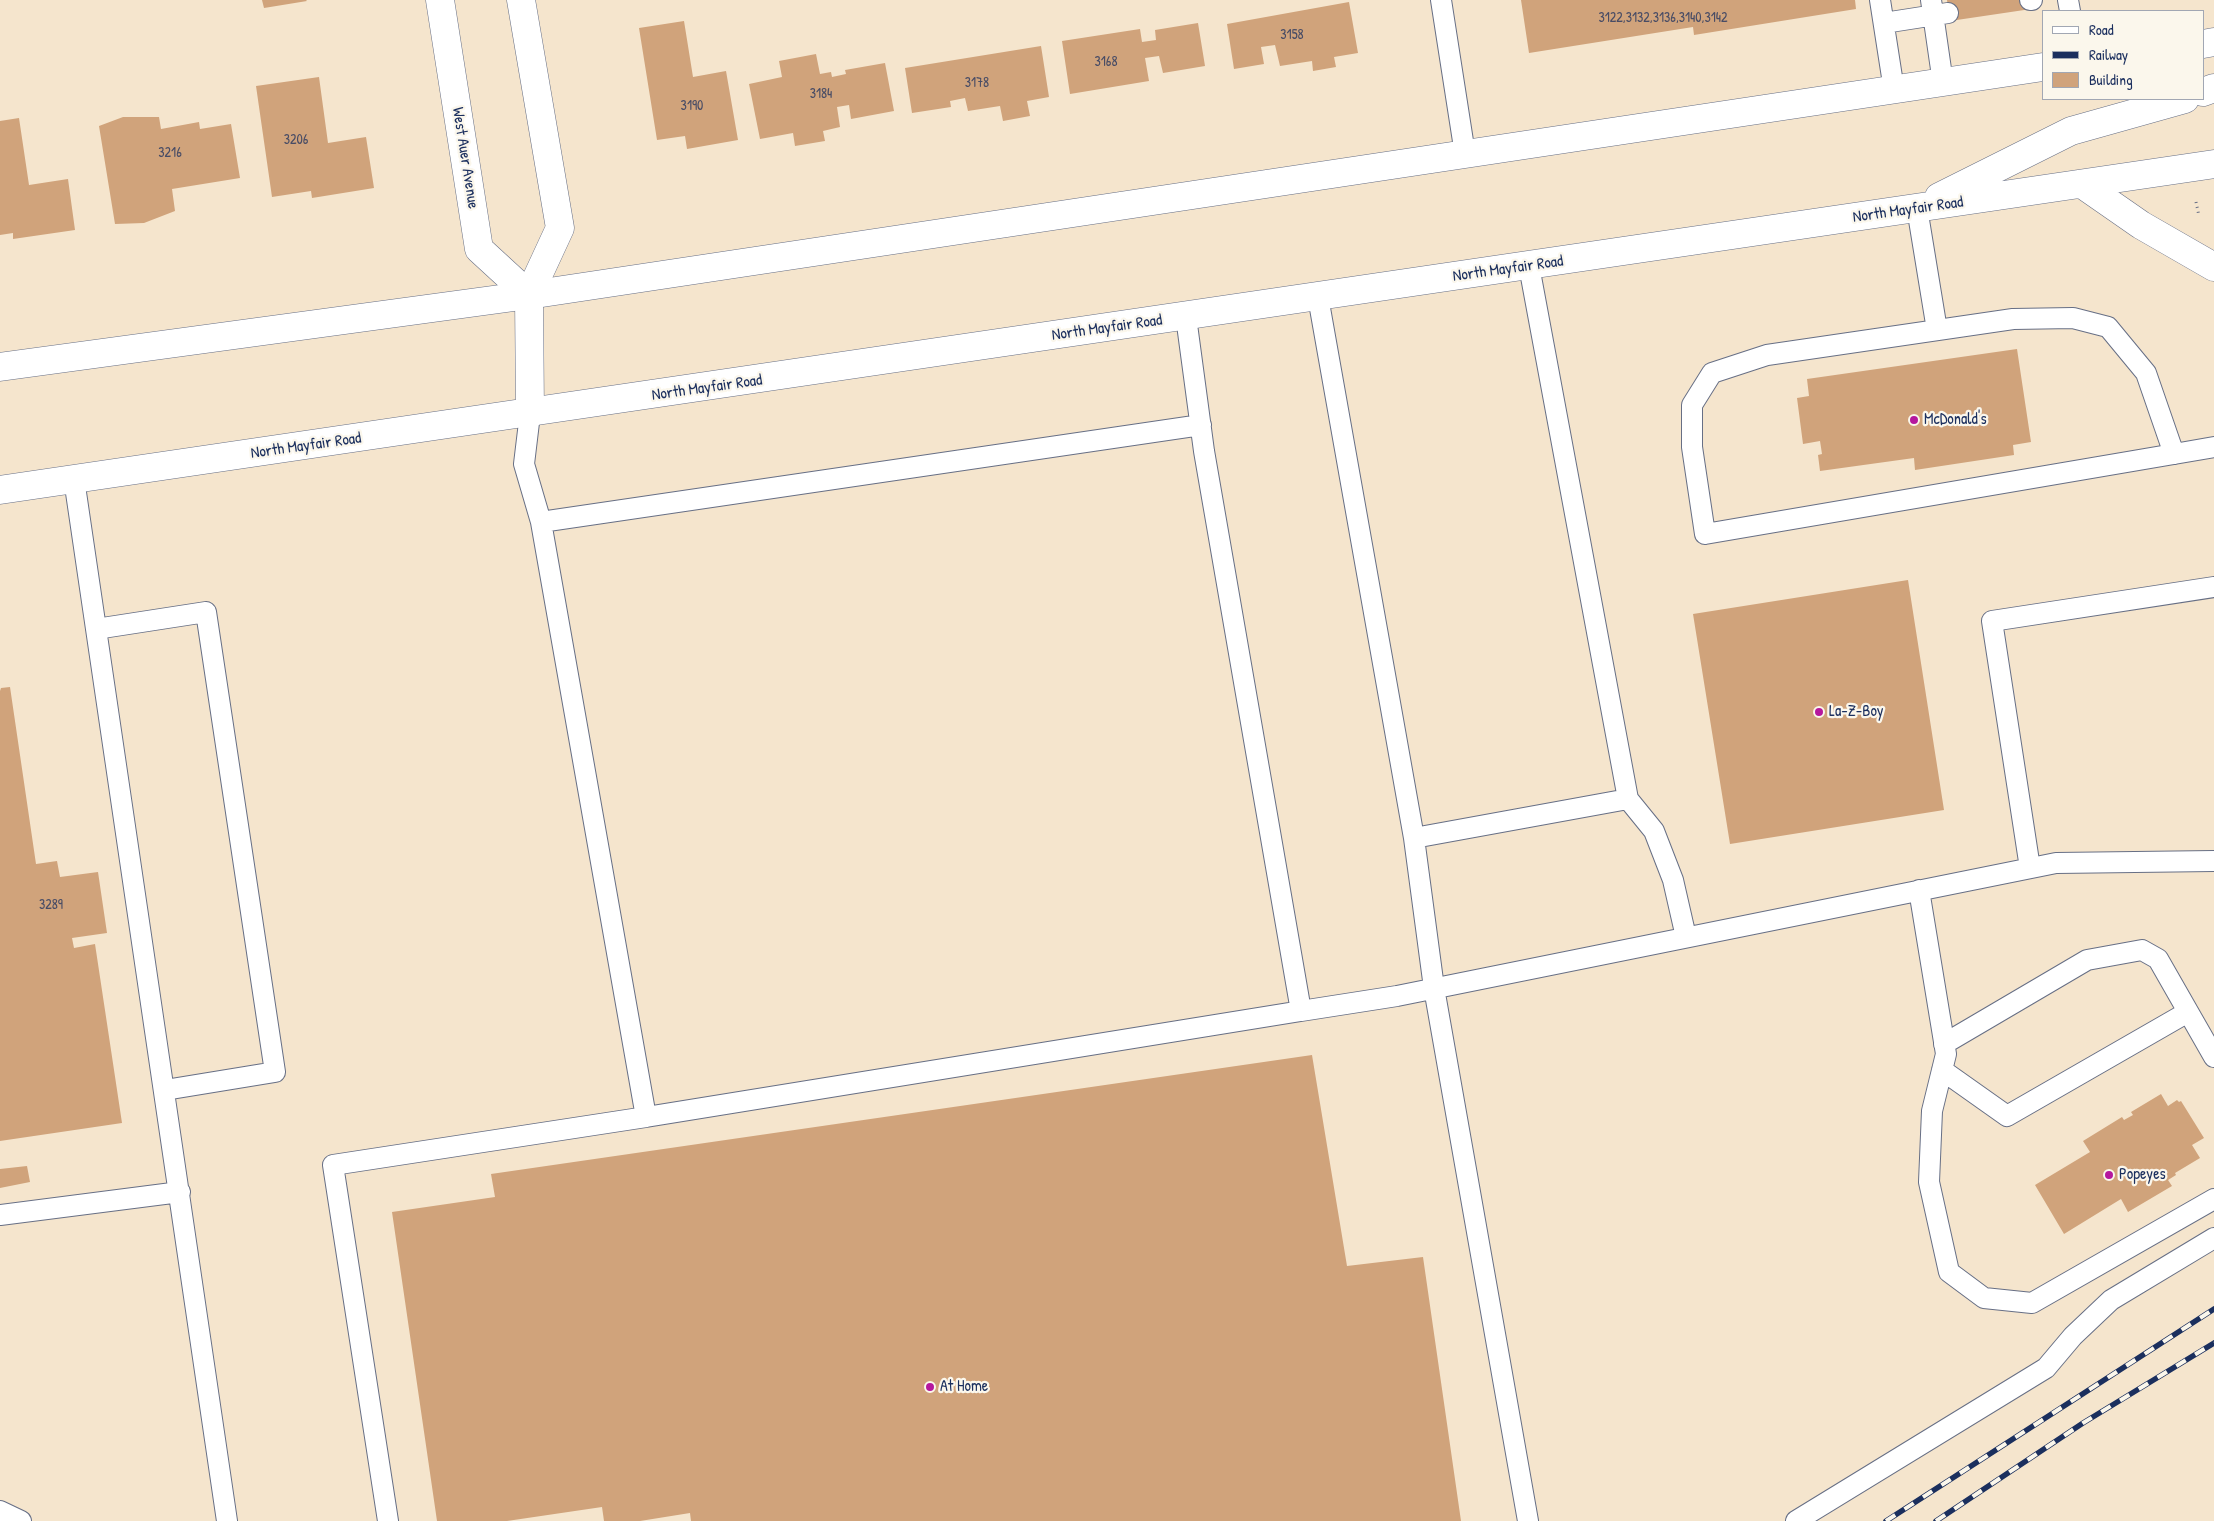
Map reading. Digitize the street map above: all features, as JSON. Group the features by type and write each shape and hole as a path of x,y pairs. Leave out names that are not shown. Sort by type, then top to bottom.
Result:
{"main road":[{"name":"West Auer Avenue","path":"440,0 479,249 528,295"},
{"path":"522,0 560,228 528,295 530,414"},
{"path":"0,367 528,295 2042,68"},
{"path":"1917,208 2071,131 2180,100"},
{"name":"North Mayfair Road","path":"0,490 530,414 2214,164"},
{"path":"2082,184 2141,225 2214,267"}],"lane":[{"path":"1441,0 1465,154"},
{"path":"1880,0 1894,90"},
{"path":"1884,23 1937,9 1943,83"},
{"path":"1917,208 1937,330"},
{"path":"1529,266 1628,799 1654,831 1673,880 1686,937"},
{"path":"1318,297 1414,838 1434,988 1528,1521"},
{"path":"1186,317 1201,425 1301,1011"},
{"path":"2174,454 2146,373 2108,327 2074,318 2013,318 1767,355 1712,374 1692,405 1692,447 1705,534 2174,454 2214,447"},
{"path":"530,414 524,464 541,522 646,1117"},
{"path":"541,522 1201,425"},
{"path":"74,480 228,1521"},
{"path":"2030,868 1992,621 2214,587"},
{"path":"96,630 206,612 275,1072 165,1090"},
{"path":"1414,838 1628,799"},
{"path":"388,1521 333,1165 646,1117 1434,988 2056,863 2214,861"},
{"path":"1918,890 1946,1054 1932,1111 1929,1182 1948,1272 1984,1298 2032,1303 2214,1199"},
{"path":"1944,1044 2087,960 2142,950 2158,959 2214,1057"},
{"path":"1942,1070 2007,1116 2188,1012"},
{"path":"0,1215 180,1192"},
{"path":"1796,1521 2046,1368 2073,1336 2111,1300 2214,1238"},
{"path":"0,1511 21,1521"}],"path":[{"path":"2196,200 2199,219 2206,218"}],"building":[{"path":"262,0 306,0 307,1 264,8"},
{"path":"1521,0 1855,0 1856,9 1694,35 1693,27 1529,53"},
{"path":"1947,0 2030,0 2031,9 1950,21"},
{"path":"1349,2 1358,53 1334,57 1336,67 1313,71 1312,61 1280,66 1275,45 1261,47 1264,64 1234,69 1227,24"},
{"path":"684,21 693,77 726,71 738,140 687,149 685,136 657,140 639,28"},
{"path":"1198,23 1205,66 1163,73 1159,56 1145,58 1149,81 1070,94 1062,41 1140,29 1142,42 1156,40 1155,30"},
{"path":"1041,46 1049,97 1027,101 1030,116 1003,121 1000,106 968,111 965,98 950,101 951,107 912,113 905,68"},
{"path":"816,54 820,74 831,72 832,77 846,74 845,70 885,63 894,111 851,119 849,105 837,107 840,127 823,131 825,141 795,146 793,133 760,139 749,84 782,77 779,61"},
{"path":"319,77 328,143 366,137 374,188 312,198 311,191 272,197 256,86"},
{"path":"123,117 159,117 161,129 199,122 200,129 231,124 240,178 172,189 175,211 144,223 115,224 99,126"},
{"path":"19,118 29,185 68,179 75,230 13,239 13,233 0,235 0,121"},
{"name":"McDonald's","path":"2017,349 2031,442 2013,445 2014,455 1915,470 1914,458 1820,471 1818,455 1822,454 1820,441 1803,444 1797,398 1809,396 1807,379"},
{"name":"La-Z-Boy","path":"1908,580 1944,810 1730,844 1693,614"},
{"path":"10,687 36,864 57,861 60,877 98,872 107,933 72,938 74,948 95,944 122,1123 0,1141 0,691 1,688"},
{"name":"At Home","path":"1312,1055 1347,1266 1423,1257 1461,1521 691,1521 690,1513 640,1521 604,1521 602,1507 507,1521 437,1521 392,1212 495,1197 491,1174"},
{"path":"2161,1094 2168,1106 2177,1100 2181,1101 2204,1138 2192,1145 2200,1158 2175,1173 2176,1175 2168,1180 2172,1186 2128,1212 2121,1199 2064,1234 2035,1185 2090,1152 2083,1141 2122,1117 2124,1120 2133,1115 2131,1112"},
{"path":"27,1166 30,1182 0,1188 0,1169"}],"railway":[{"path":"1886,1521 2214,1309"},
{"path":"1936,1521 2083,1423 2214,1343"}],"place":[{"name":"McDonald's","path":"1914,420"},
{"name":"La-Z-Boy","path":"1819,712"},
{"name":"Popeyes","path":"2109,1175"},
{"name":"At Home","path":"930,1387"}]}
